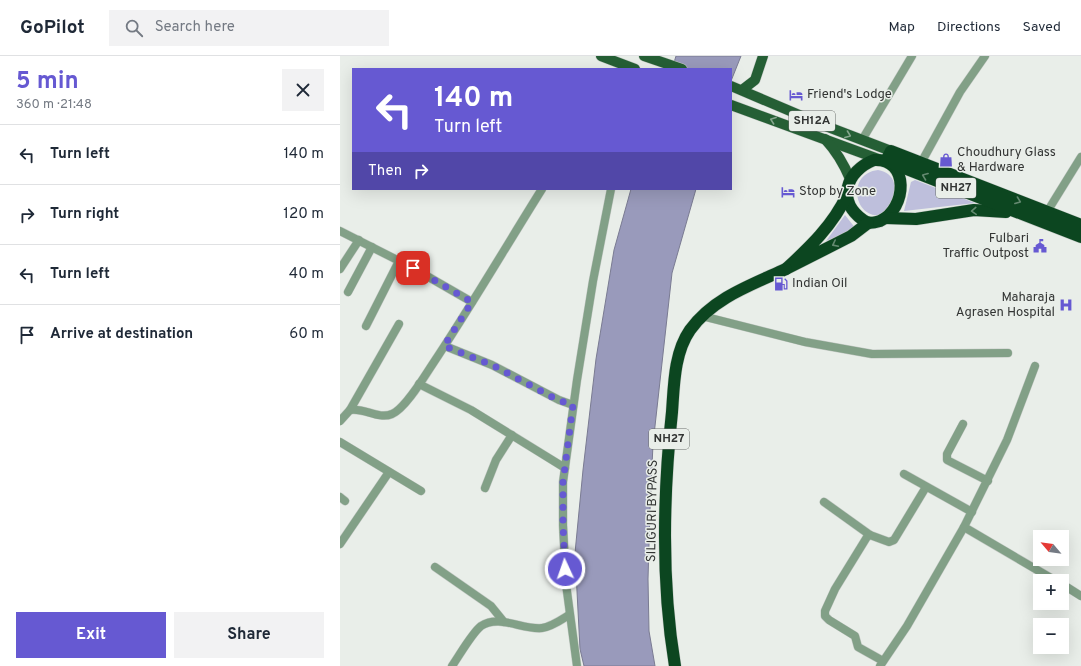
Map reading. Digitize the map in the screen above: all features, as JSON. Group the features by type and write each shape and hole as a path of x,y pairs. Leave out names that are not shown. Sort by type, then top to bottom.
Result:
{"highway":[{"name":"NH27","path":"888,156 1081,237"},
{"name":"NH27","path":"786,269 816,240 832,221 847,195 850,179 858,170 868,163 888,156 921,163 1081,225"},
{"path":"886,218 898,202 901,193 901,184 896,170 888,156"},
{"path":"847,195 853,211 868,223"},
{"name":"NH27","path":"786,269 851,236 868,223 877,222 886,218 916,219 974,210 990,210 1027,215"},
{"name":"SILIGURI BYPASS","path":"675,666 669,624 666,556 666,471 675,380 681,348 689,332 702,316 712,307 786,269"}],"main road":[{"path":"601,56 618,66 629,68"},
{"path":"644,56 679,68"},
{"path":"762,98 755,80 763,56"},
{"path":"736,88 755,80"},
{"name":"SH12A","path":"736,88 762,98 788,111 862,140 888,156"},
{"name":"SH12A","path":"732,105 823,138 888,156"},
{"name":"SH12A","path":"823,138 832,147 842,162 850,179"}],"street":[{"path":"862,140 912,56"},
{"path":"921,163 960,92 985,56"},
{"path":"1047,212 1081,157"},
{"path":"350,410 358,409 380,416 385,416 393,414 402,405 419,384 444,346 541,190"},
{"path":"576,666 566,584 563,524 565,468 592,281 611,190"},
{"path":"340,231 399,261 472,302"},
{"path":"340,269 359,240"},
{"path":"348,292 372,247"},
{"path":"366,326 399,261"},
{"path":"702,316 805,342 865,353 1008,354"},
{"path":"340,420 350,410 399,324"},
{"path":"444,346 492,365 558,400 573,405"},
{"path":"870,535 867,537 835,589 826,605 825,613 829,620 856,636 858,647 882,664 907,626 988,481 1007,440 1035,366"},
{"path":"419,384 471,410 565,468"},
{"path":"963,424 947,454 947,460 988,481"},
{"path":"485,488 496,460 512,435"},
{"path":"340,442 421,491"},
{"path":"340,544 389,472"},
{"path":"904,474 972,512"},
{"path":"824,502 870,535 890,542 894,540 926,487"},
{"path":"964,526 1044,574"},
{"path":"435,566 491,606 504,622"},
{"path":"1069,588 1081,596"},
{"path":"452,666 480,627 487,623 494,621 525,627 542,628 549,627 569,615"}],"shaded area":[{"path":"676,56 741,56 732,78 732,68 672,68"},
{"path":"878,170 889,174 895,187 891,203 883,214 874,215 866,211 861,205 858,197 858,188 861,180 867,173"},
{"path":"915,180 975,203 904,211 911,182"},
{"path":"631,190 696,190 672,273 653,444 648,579 649,631 655,666 584,666 580,649 575,553 596,359 614,250"},
{"path":"845,215 856,229 826,241"}],"place":[{"name":"Friend's Lodge","path":"796,95"},
{"name":"Choudhury Glass & Hardware","path":"946,160"},
{"name":"Stop by Zone","path":"788,192"},
{"name":"Fulbari Traffic Outpost","path":"1040,246"},
{"name":"Indian Oil","path":"781,284"},
{"name":"Maharaja Agrasen Hospital","path":"1066,305"}],"route":[{"path":"413,268 472,302 444,346 492,365 558,400 573,405 563,482 562,504 565,569"}]}
